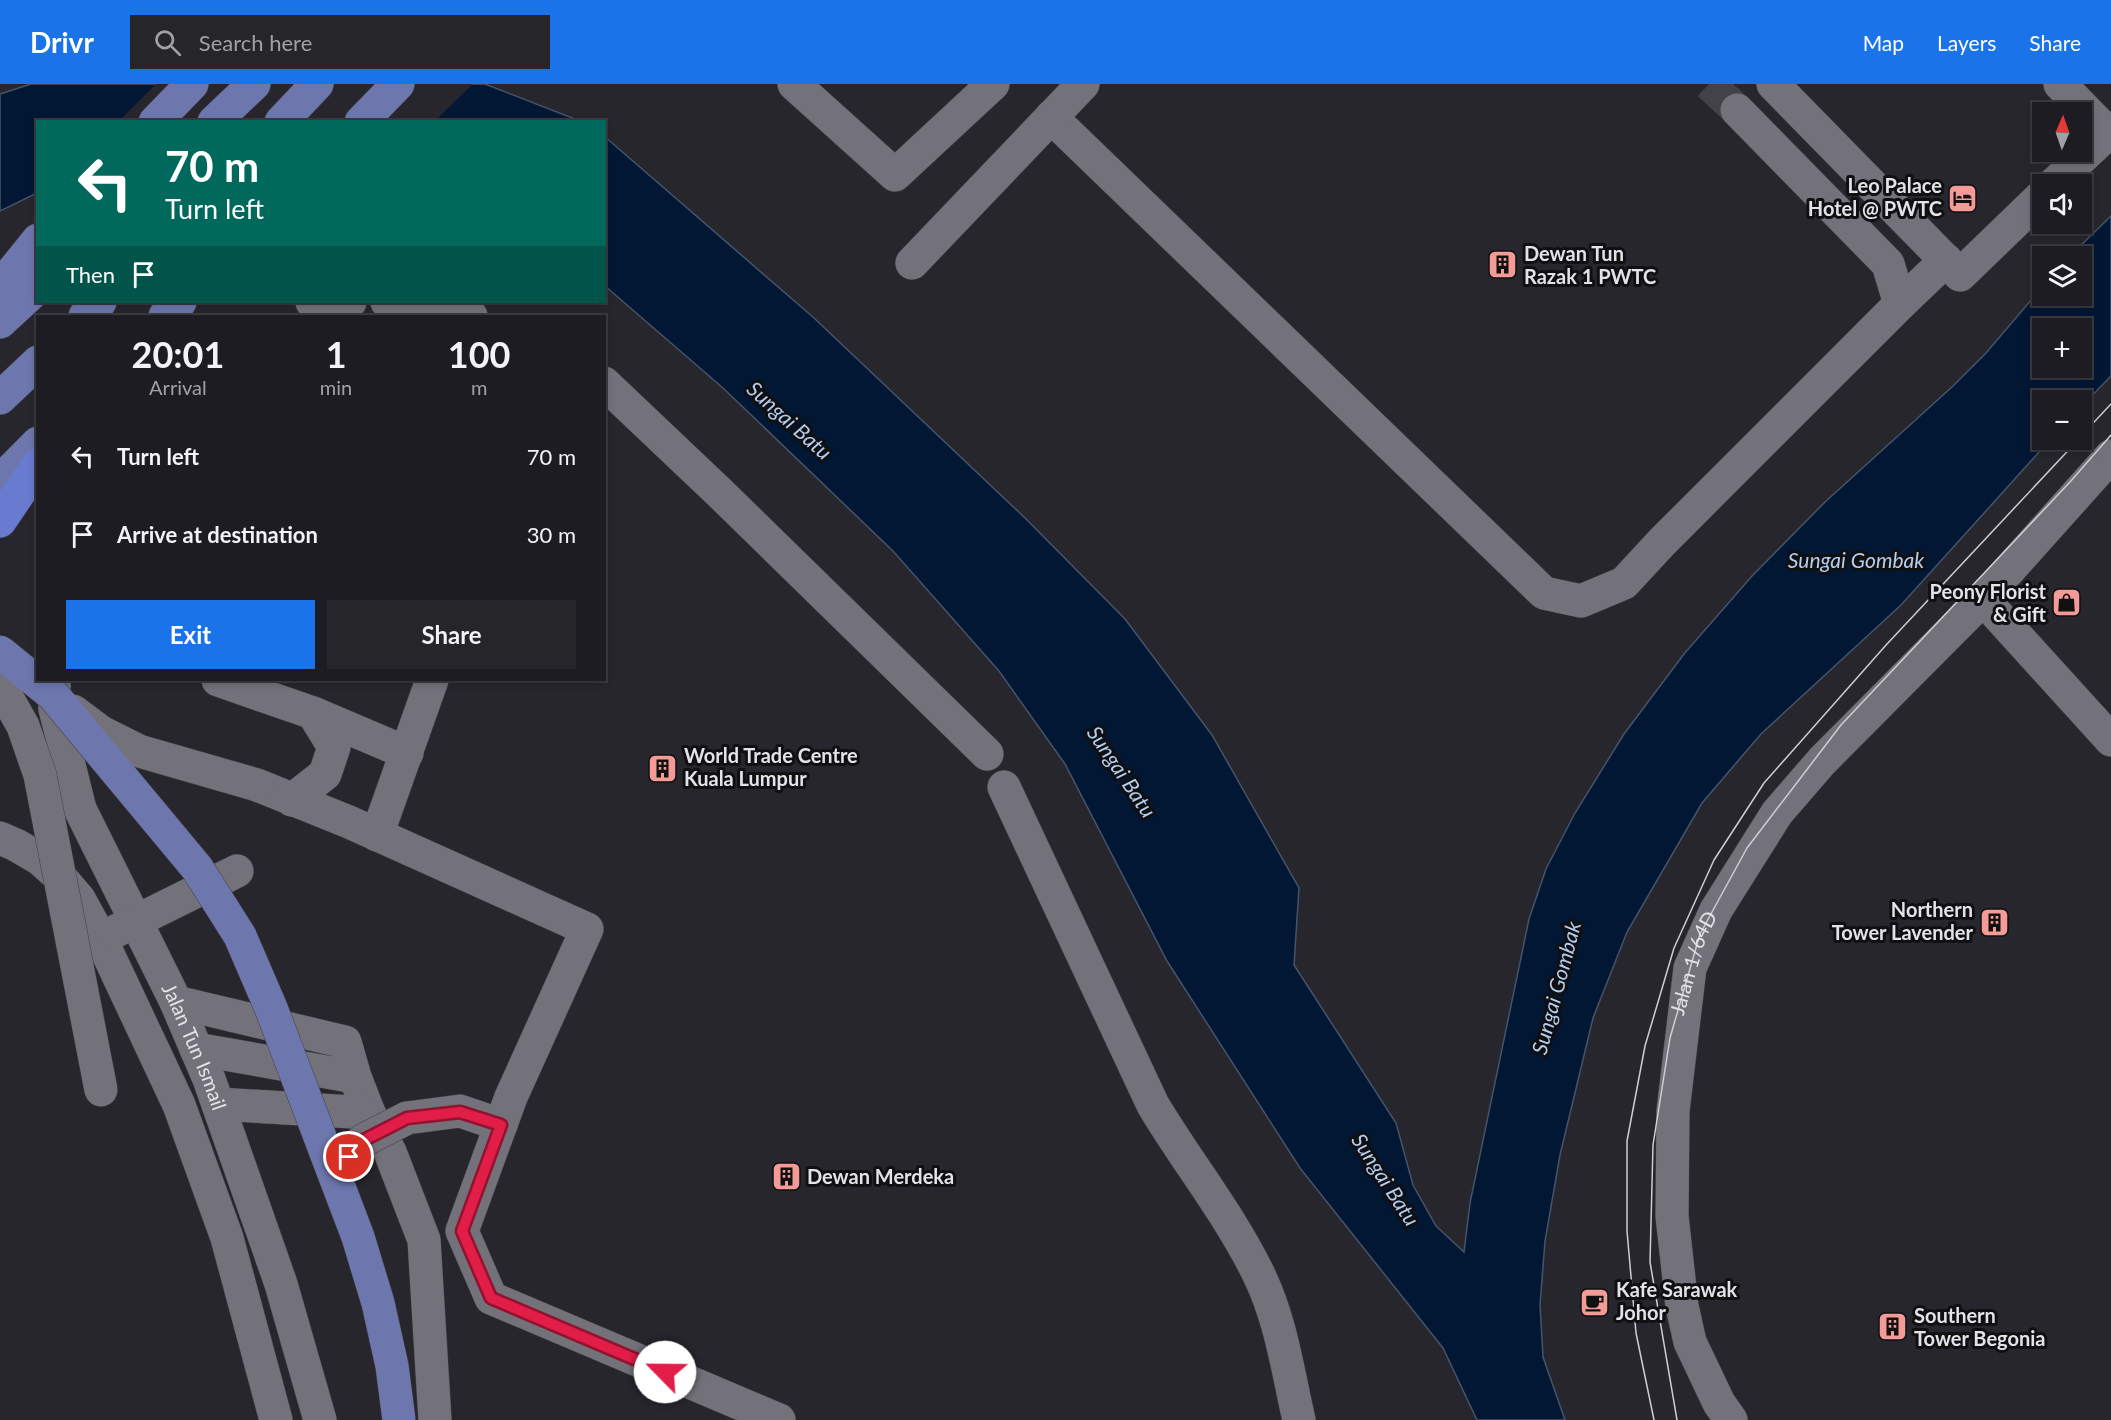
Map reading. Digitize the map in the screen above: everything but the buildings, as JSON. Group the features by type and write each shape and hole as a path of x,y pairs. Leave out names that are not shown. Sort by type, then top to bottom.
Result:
{"highway":[{"path":"0,501 36,456"},
{"path":"0,521 36,468"}],"main road":[{"path":"157,120 192,84"},
{"path":"216,120 254,84"},
{"path":"283,120 317,84"},
{"path":"363,120 398,84"},
{"path":"0,287 36,241"},
{"path":"0,322 36,289"},
{"path":"86,315 99,303"},
{"path":"166,315 179,303"},
{"path":"0,398 36,364"},
{"path":"0,481 36,445"},
{"path":"0,652 36,676"},
{"path":"53,687 197,868 240,936 271,1008 358,1237 378,1303 392,1366 399,1420"}],"street":[{"path":"794,84 895,175 993,84"},
{"path":"912,263 1083,84"},
{"path":"1773,84 1953,267"},
{"path":"2060,84 2109,131 2064,174"},
{"path":"1737,110 1888,264 1900,304"},
{"path":"1051,117 1544,593 1581,601 1624,583 1662,542 1900,304 1953,267 2032,204"},
{"path":"179,315 188,303"},
{"path":"314,303 330,314 348,303"},
{"path":"393,303 465,315"},
{"path":"606,385 987,754"},
{"name":"Jalan 1/64D","path":"1731,1420 1719,1403 1690,1342 1682,1306 1672,1216 1673,1111 1690,968 1716,910 1777,813 1822,761 1983,598 2111,456"},
{"path":"1983,598 2105,721"},
{"path":"226,681 279,689 313,713 407,753"},
{"path":"377,835 432,681"},
{"path":"0,685 23,726 40,775 101,1090"},
{"path":"53,687 101,732 140,751 247,777 292,800 377,835 587,929 531,1051 462,1231 491,1298 779,1420"},
{"name":"Jalan Tun Ismail","path":"53,687 55,710 80,809 176,1002 218,1104 281,1284 320,1420"},
{"path":"292,800 325,774 334,747 313,713"},
{"path":"1004,787 1135,1071 1175,1142 1238,1236 1260,1277 1272,1310 1299,1420"},
{"name":"Jalan Tun Ismail","path":"0,838 40,859 61,878 79,899 101,939 183,1116 227,1238 276,1420"},
{"path":"101,939 237,871"},
{"path":"176,1002 345,1042 369,1113 390,1152 424,1240 435,1420"},
{"path":"196,1049 355,1077"},
{"path":"218,1104 369,1113"},
{"path":"335,1174 362,1141 407,1118 460,1112 501,1125"}],"water":[{"path":"31,84 485,84 577,120 36,120 36,193 0,211 0,94"},
{"path":"606,138 814,318 1025,518 1125,619 1212,735 1299,888 1294,965 1396,1123 1413,1185 1436,1226 1464,1252 1470,1203 1529,919 1546,869 1575,813 1624,734 1684,654 1752,576 1825,502 1953,386 1986,353 2032,299 2032,306 2092,306 2092,246 2080,246 2111,216 2111,376 2092,396 2092,390 2032,390 2032,450 2041,450 1901,605 1761,734 1702,803 1627,932 1593,1018 1560,1155 1545,1241 1540,1305 1543,1357 1565,1420 1477,1420 1443,1348 1300,1168 1167,961 1065,764 999,671 893,551 723,388 606,287"}],"pier":[{"path":"156,84 473,84 436,120 120,120"}],"tunnel":[{"path":"1709,84 1737,110"}],"tram line":[{"path":"2092,424 2111,404"},
{"path":"1677,1420 1650,1262 1653,1145 1670,1038 1700,934 1747,848 1841,725 2070,482 2111,435"},
{"path":"1654,1420 1636,1333 1627,1231 1627,1141 1645,1046 1674,948 1714,860 1764,783 1887,644 2069,450"}],"place":[{"name":"Leo Palace Hotel @ PWTC","path":"1963,198"},
{"name":"Dewan Tun Razak 1 PWTC","path":"1503,265"},
{"name":"Peony Florist & Gift","path":"2067,603"},
{"name":"World Trade Centre Kuala Lumpur","path":"663,768"},
{"name":"Northern Tower Lavender","path":"1994,922"},
{"name":"Dewan Merdeka","path":"786,1177"},
{"name":"Kafe Sarawak Johor","path":"1595,1302"},
{"name":"Southern Tower Begonia","path":"1893,1327"}],"route":[{"path":"349,1157 362,1141 407,1118 460,1112 501,1125 462,1231 491,1298 665,1372"}],"water label":[{"name":"Sungai Batu","path":"789,421"},
{"name":"Sungai Gombak","path":"1856,561"},
{"name":"Sungai Batu","path":"1121,772"},
{"name":"Sungai Gombak","path":"1557,988"},
{"name":"Sungai Batu","path":"1385,1180"}]}
